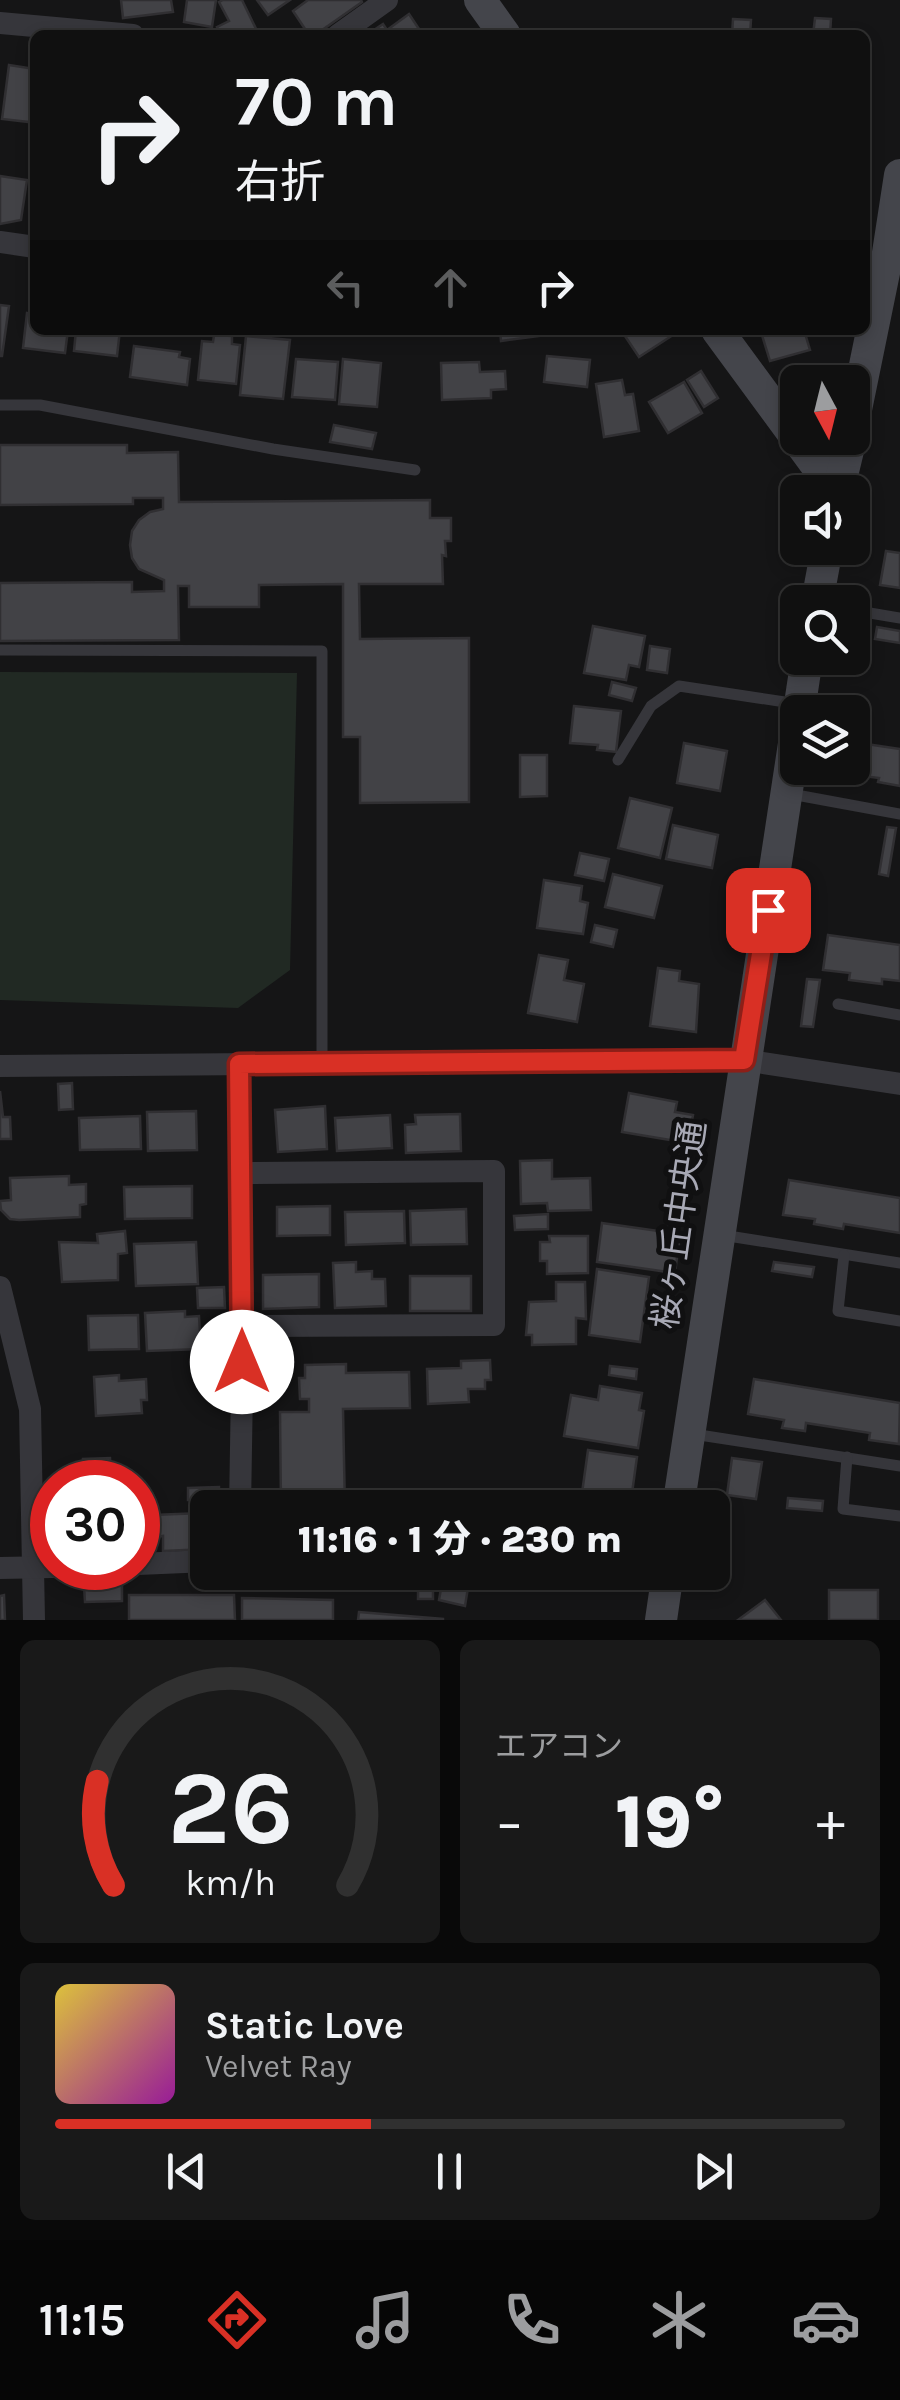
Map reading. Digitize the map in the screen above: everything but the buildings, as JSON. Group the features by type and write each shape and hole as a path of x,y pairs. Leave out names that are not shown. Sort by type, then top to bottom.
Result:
{"street":[{"path":"345,30 387,0"},
{"path":"480,0 501,30"},
{"path":"0,24 73,30"},
{"path":"867,365 894,255 900,174"},
{"path":"0,242 30,246"},
{"path":"721,335 824,475"},
{"name":"桜ヶ丘中央通","path":"681,1490 788,785"},
{"path":"0,1066 744,1060 900,1084"},
{"path":"239,1064 243,1326 240,1490"},
{"path":"240,1173 494,1171 494,1325 243,1326"},
{"path":"0,1287 30,1408 35,1460"},
{"path":"160,1563 190,1563"},
{"path":"0,1568 30,1567"},
{"path":"34,1620 40,1590"},
{"path":"661,1620 665,1590"}],"lane":[{"path":"0,405 40,406 273,449 416,470"},
{"path":"870,613 900,618"},
{"path":"0,650 322,651 322,1063"},
{"path":"618,760 650,706 680,686 780,701"},
{"path":"787,794 900,814"},
{"path":"838,1004 900,1015"},
{"path":"718,1234 900,1264"},
{"path":"844,1256 838,1311 900,1321"},
{"path":"689,1433 900,1466"},
{"path":"847,1458 843,1509 900,1516"}],"shaded area":[{"path":"0,672 297,673 290,970 238,1008 0,1000"}],"route":[{"path":"242,1362 239,1064 744,1060 768,910"}]}
